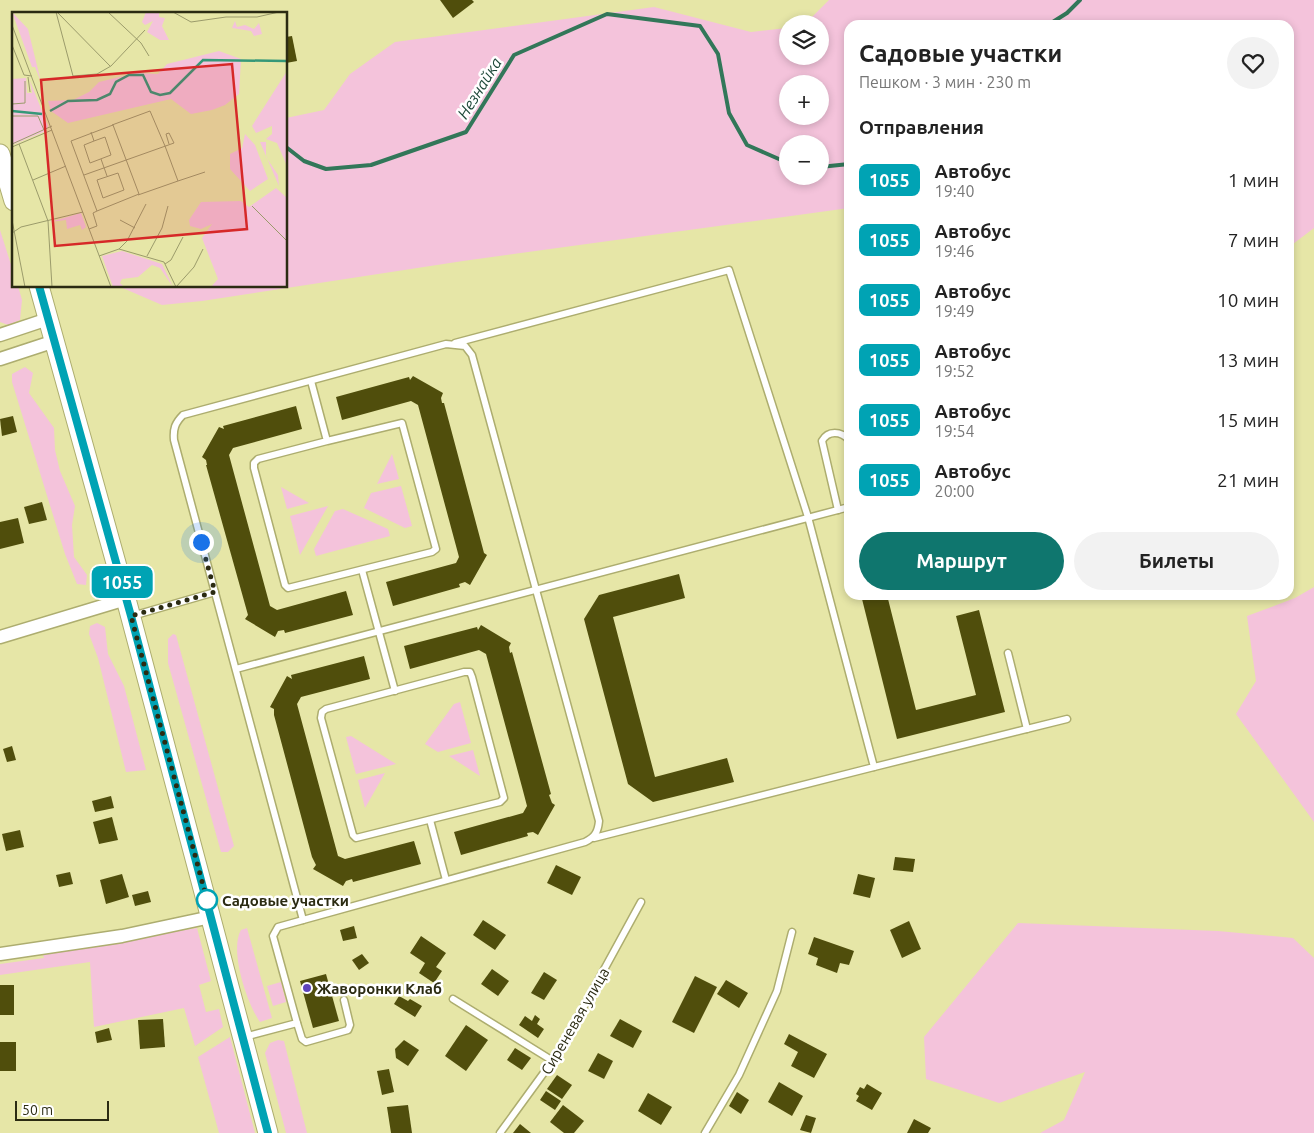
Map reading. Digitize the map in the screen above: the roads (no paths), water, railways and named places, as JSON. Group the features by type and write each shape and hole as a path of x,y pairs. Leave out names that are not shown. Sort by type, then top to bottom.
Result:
{"main road":[{"path":"0,154 12,194"},
{"path":"40,288 129,608 268,1133"}],"street":[{"path":"0,335 48,319"},
{"path":"0,359 55,341"},
{"path":"0,637 129,608"},
{"path":"0,954 122,936 211,917"}],"lane":[{"path":"303,920 174,440 176,423 183,415 729,270 808,517 874,767"},
{"path":"454,344 465,346 472,355 598,822 598,828 592,838"},
{"path":"311,381 327,441"},
{"path":"397,422 402,423 405,427 436,549 432,552 293,589 288,588 282,575 254,463 258,459 327,441 397,422"},
{"path":"838,510 822,441 828,434 836,432 844,434"},
{"path":"236,669 378,630 844,509"},
{"path":"362,570 395,691"},
{"path":"129,608 215,592"},
{"path":"1008,653 1027,729"},
{"path":"470,672 504,798 500,802 430,820 360,839 353,835 321,718 322,712 326,709 470,672"},
{"path":"344,1000 350,1025 348,1030 306,1042 302,1039 274,936 278,927 592,838 1067,720"},
{"path":"430,820 446,880"},
{"name":"Сиреневая улица","path":"500,1133 553,1061 640,902"},
{"path":"705,1133 738,1075 778,991 792,932"},
{"path":"454,999 553,1061"},
{"path":"243,1038 298,1023"}],"waterway":[{"name":"Незнайка","path":"1056,20 1067,13 1080,0"},
{"name":"Незнайка","path":"288,149 304,161 326,169 371,165 466,132 514,55 607,14 700,26 718,54 729,113 747,145 779,159"},
{"name":"Незнайка","path":"829,166 844,165"}],"place":[{"name":"Садовые участки","path":"207,900"},
{"name":"Жаворонки Клаб","path":"307,988"}]}
